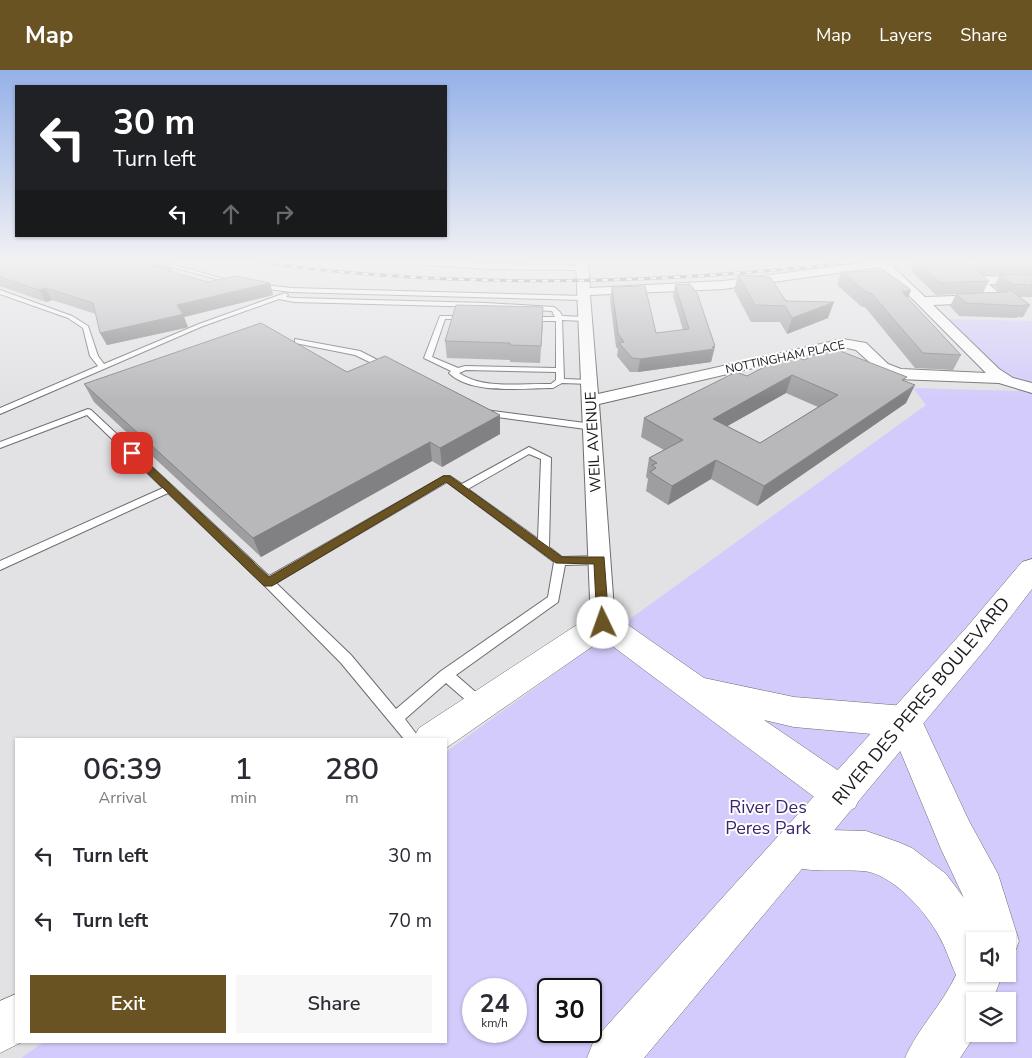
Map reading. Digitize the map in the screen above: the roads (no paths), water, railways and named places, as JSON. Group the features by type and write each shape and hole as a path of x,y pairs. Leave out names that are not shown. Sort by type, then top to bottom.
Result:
{"main road":[{"name":"RIVER DES PERES BOULEVARD","path":"612,1058 842,795 977,637 1032,569"},
{"path":"432,738 603,623 842,795"},
{"path":"695,690 794,712 905,720 942,808 983,889 982,932"},
{"path":"794,849 866,851 898,862 931,889 966,939"},
{"path":"930,1058 963,1012 975,982"},
{"path":"0,1029 15,1019"}],"street":[{"name":"WEIL AVENUE","path":"585,308 603,623"},
{"path":"927,308 988,368 1002,378 1032,388"},
{"name":"NOTTINGHAM PLACE","path":"591,401 843,343 861,346 883,368 898,374 1002,378"}],"lane":[{"path":"45,308 70,317 86,327 94,356 102,366"},
{"path":"0,411 102,366 249,308"},
{"path":"539,308 554,309 558,313 560,381"},
{"path":"471,318 442,317 428,358 456,370 465,368 559,370"},
{"path":"520,319 585,319"},
{"path":"298,341 358,352 397,371"},
{"path":"456,370 452,373 457,378 481,384 553,386 560,381 590,382"},
{"path":"479,410 486,413 593,427"},
{"path":"0,445 88,412 268,582 346,659 412,738"},
{"path":"462,488 529,450 546,458 543,548"},
{"path":"268,582 447,478 560,561 600,560"},
{"path":"0,566 169,489"},
{"path":"396,718 446,675 554,600 560,561"},
{"path":"446,675 481,705"}],"park label":[{"name":"River Des Peres Park","path":"768,818"}]}
